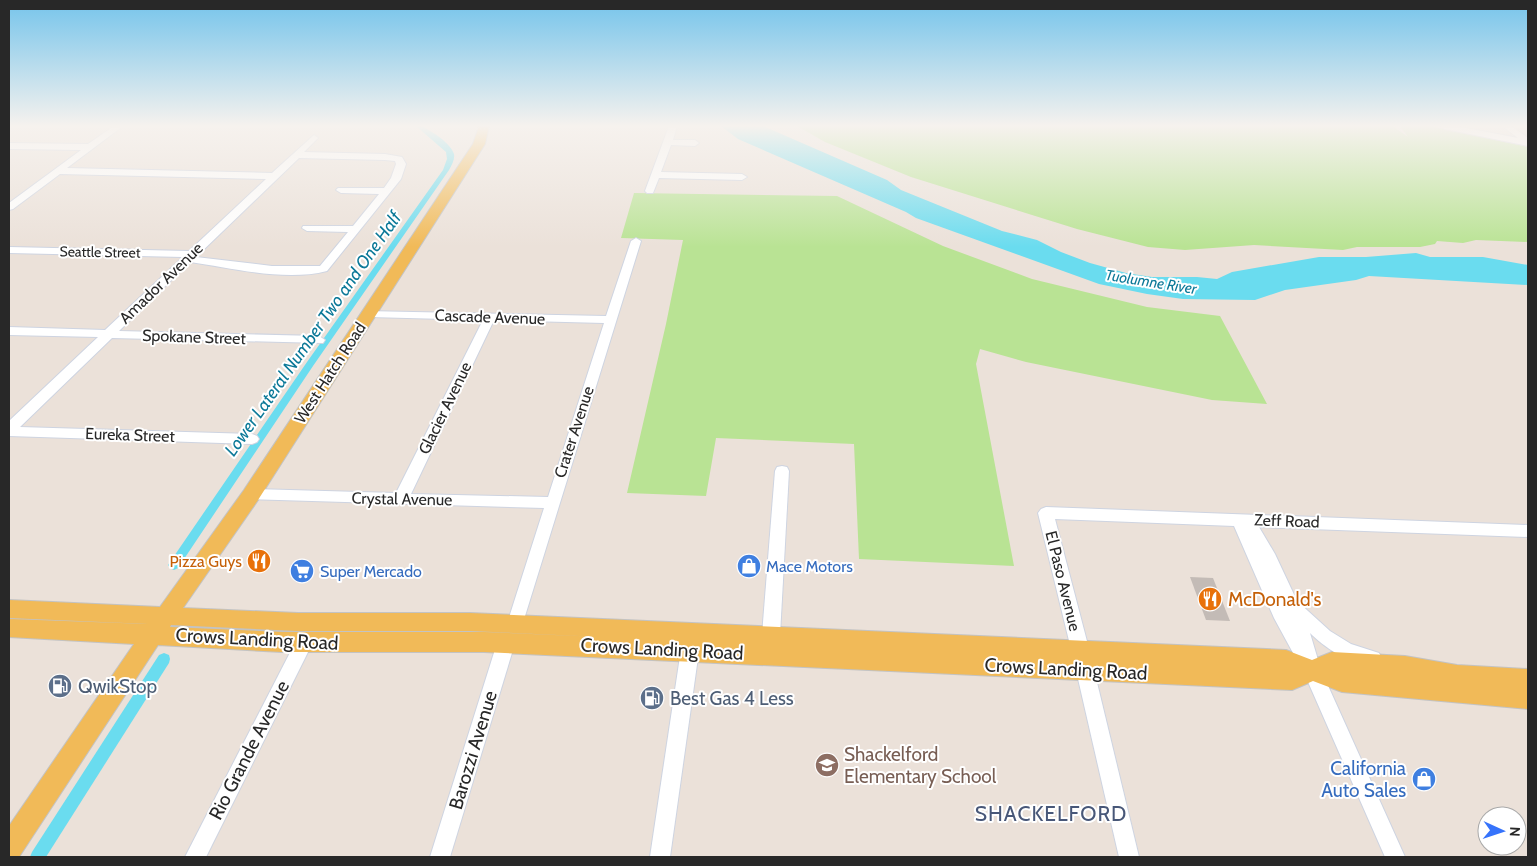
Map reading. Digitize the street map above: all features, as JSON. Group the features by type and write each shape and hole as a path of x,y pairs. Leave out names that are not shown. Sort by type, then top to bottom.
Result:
{"main road":[{"name":"West Hatch Road","path":"9,849 160,625 252,496 464,166"},
{"name":"Crows Landing Road","path":"9,609 304,642 414,642 510,633 590,634 614,628 691,641 771,635 1083,659 1292,680 1332,662 1405,666 1457,675 1528,679"},
{"name":"Crows Landing Road","path":"9,628 298,622 691,641 969,664 1083,659"},
{"path":"1312,670 1342,682 1528,698"}],"street":[{"path":"9,207 63,166"},
{"name":"Amador Avenue","path":"9,430 285,166"},
{"path":"323,269 398,174 401,166"},
{"path":"650,191 659,166"},
{"path":"57,171 275,176"},
{"path":"656,175 742,177"},
{"path":"342,190 385,191"},
{"path":"9,193 27,193"},
{"path":"307,228 354,229"},
{"name":"Crater Avenue","path":"510,633 636,241"},
{"name":"Seattle Street","path":"9,250 190,256 256,270 305,272 323,269"},
{"name":"Cascade Avenue","path":"369,313 610,320"},
{"name":"Glacier Avenue","path":"401,499 490,317"},
{"name":"Spokane Street","path":"9,331 319,340"},
{"name":"Eureka Street","path":"9,430 252,439"},
{"path":"771,635 782,471"},
{"name":"Crystal Avenue","path":"252,496 552,502"},
{"name":"Zeff Road","path":"1046,512 1528,531"},
{"name":"El Paso Avenue","path":"1046,512 1083,659 1129,857"},
{"path":"1312,670 1305,638 1289,602 1257,533 1245,520 1241,527 1293,641 1312,670 1395,857"},
{"path":"1289,602 1324,636 1346,651 1405,666"},
{"name":"Barozzi Avenue","path":"440,857 510,633"},
{"path":"660,857 691,641"},
{"name":"Rio Grande Avenue","path":"195,857 304,642"}],"green space":[{"path":"885,166 1528,166 1528,242 1476,240 1463,243 1437,241 1435,244 1420,247 1357,247 1343,250 1254,245 1185,250 1148,247 1077,229 911,177"},
{"path":"634,193 837,196 943,246 1032,279 1147,307 1220,316 1267,404 1212,400 1026,362 980,349 976,364 1014,566 859,559 854,444 716,438 706,496 627,493 666,324 683,240 621,238"}],"water":[{"name":"Tuolumne River","path":"801,166 856,166 887,180 901,190 1002,231 1037,240 1090,263 1126,273 1152,277 1217,279 1232,272 1319,257 1366,257 1416,253 1430,257 1483,257 1528,265 1528,285 1369,276 1356,280 1285,290 1255,300 1183,299 1099,284 916,218"}],"building":[{"name":"McDonald's","path":"1190,577 1213,578 1230,621 1206,620"}],"waterway":[{"name":"Lower Lateral Number Two and One Half","path":"174,565 310,364 448,166"},
{"path":"37,857 164,659"}],"place":[{"name":"Pizza Guys","path":"259,561"},
{"name":"Mace Motors","path":"749,566"},
{"name":"Super Mercado","path":"302,571"},
{"name":"McDonald's","path":"1210,599"},
{"name":"QwikStop","path":"60,686"},
{"name":"Best Gas 4 Less","path":"652,698"},
{"name":"Shackelford Elementary School","path":"827,765"},
{"name":"California Auto Sales","path":"1424,779"}],"district":[{"name":"SHACKELFORD","path":"1051,813"}]}
